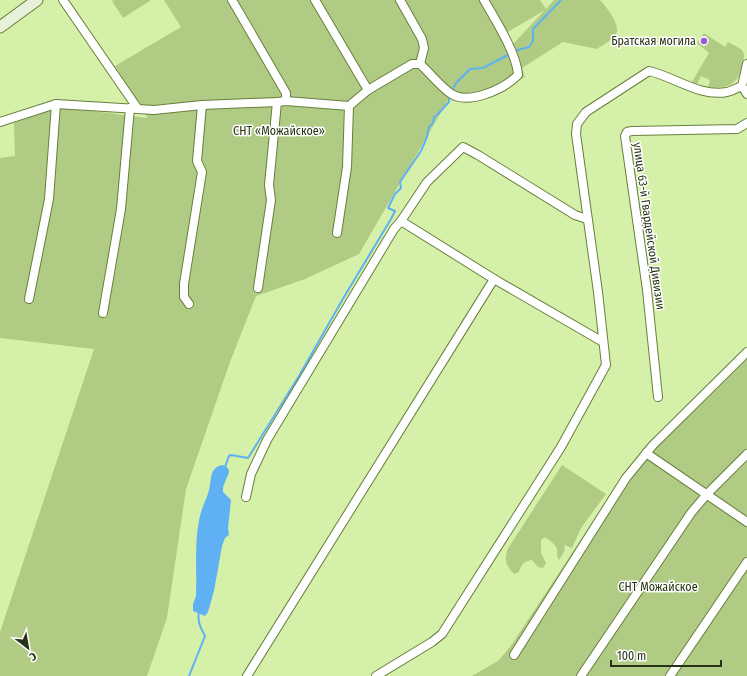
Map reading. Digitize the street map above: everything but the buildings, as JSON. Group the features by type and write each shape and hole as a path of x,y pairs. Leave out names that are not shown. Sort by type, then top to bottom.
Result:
{"street":[{"path":"0,27 37,0"},
{"path":"63,0 134,108 121,209 103,313"},
{"path":"232,0 286,93 286,101"},
{"path":"314,0 368,90"},
{"path":"400,0 422,39 424,48 420,64"},
{"path":"0,122 56,104 154,110 202,105 286,101 349,106 368,90 412,64 420,64 451,94 466,98 483,95 511,82 518,75 518,68 501,30 484,0"},
{"path":"747,64 742,86 747,94"},
{"path":"376,676 432,642 442,634 561,447 606,365 598,292 576,134 577,124 586,112 649,71 711,93 728,92 742,86"},
{"path":"258,288 271,200 269,185 277,102"},
{"path":"29,299 49,198 56,104"},
{"path":"189,304 184,297 184,284 202,172 198,160 202,105"},
{"path":"337,233 347,167 349,106"},
{"name":"улица 63-й Гвардейской Дивизии","path":"658,397 647,290 625,136 627,132 632,131 737,129 747,123"},
{"path":"246,497 251,474 267,440 394,229 401,222 427,182 464,147 575,215 587,219"},
{"path":"401,222 494,279 603,342"},
{"path":"247,676 494,279"},
{"path":"514,655 626,478 646,453 747,352"},
{"path":"646,453 747,522"},
{"path":"581,676 691,513 707,494 747,454"},
{"path":"670,676 747,562"}],"green space":[{"path":"151,0 123,18 112,1"},
{"name":"СНТ «Можайское»","path":"164,0 540,0 546,9 554,0 600,0 613,17 617,27 617,32 613,38 597,49 563,42 522,68 525,77 486,97 451,95 359,254 305,279 256,296 230,362 186,489 167,618 147,676 0,676 0,632 94,349 0,338 0,158 15,156 14,123 60,107 148,118 115,66 181,27","holes":["545,10 513,44 512,47 506,33"]},
{"path":"704,33 725,47 728,42 741,49 744,54 739,75 732,84 728,86 708,87 710,80 701,76 697,84 692,82 709,53 697,43"},
{"name":"СНТ Можайское","path":"747,347 747,676 472,676 498,661 510,647 621,479 646,445"},
{"path":"562,465 606,494 581,528 572,548 564,545 565,550 559,560 555,546 545,537 541,540 541,553 546,563 543,568 538,567 532,560 529,560 523,563 519,572 514,574 506,563 507,550"}],"water":[{"path":"222,465 229,471 223,486 223,492 231,500 228,528 229,535 225,538 222,546 214,591 208,612 205,616 193,611 193,604 196,596 198,526 213,471 218,466"}],"waterway":[{"path":"514,51 529,47 533,41 533,29 561,0"},
{"path":"452,91 456,83 470,69 483,68 508,55"},
{"path":"225,467 229,456 231,455 248,458 299,376 391,219 395,211 388,208 395,194 401,188 400,182 421,151 427,137 429,127 433,123 434,117 449,102 449,95"},
{"path":"189,676 205,636 199,622 199,612"}],"place":[{"name":"Братская могила","path":"704,41"}]}
